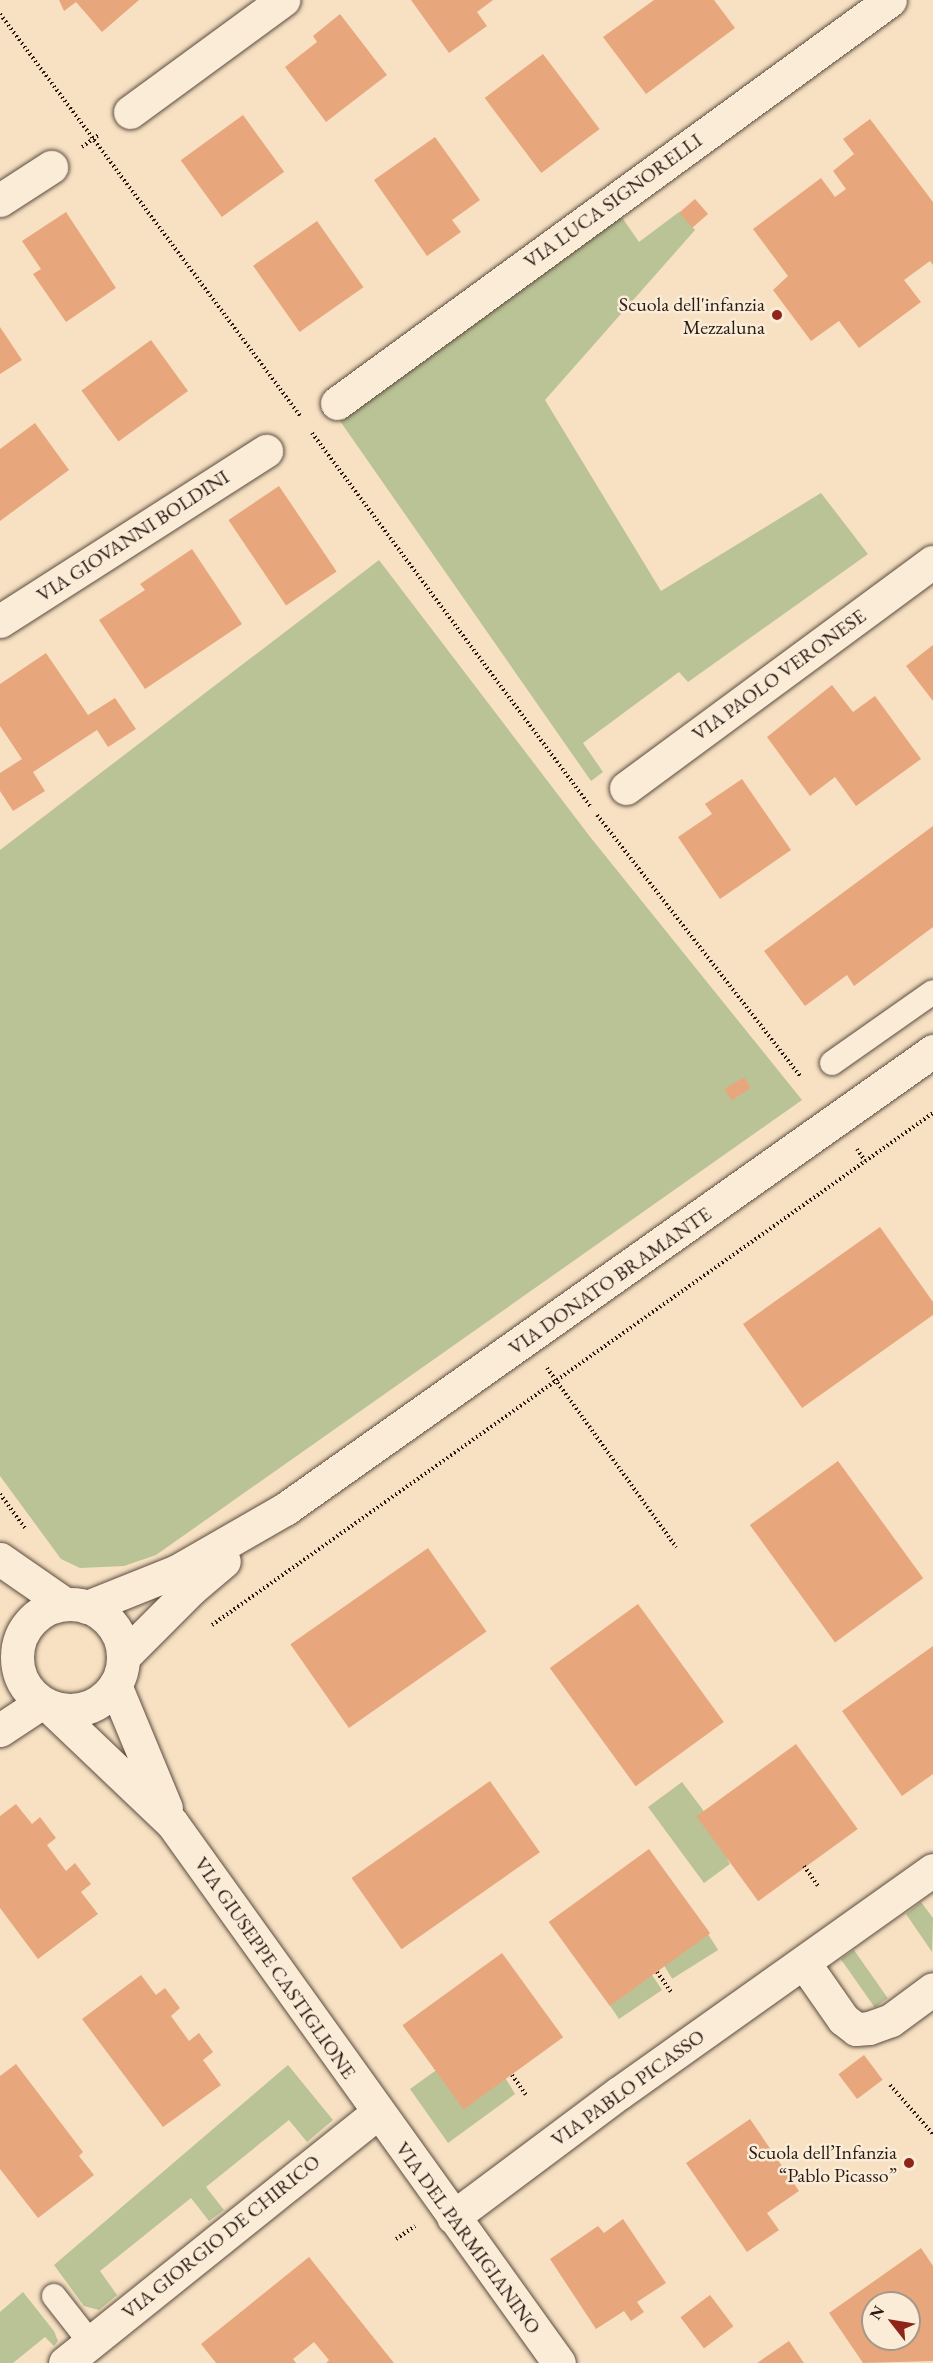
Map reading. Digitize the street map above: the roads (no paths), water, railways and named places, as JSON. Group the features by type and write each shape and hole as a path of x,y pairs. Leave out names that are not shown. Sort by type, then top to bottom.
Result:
{"street":[{"path":"130,112 283,0"},
{"name":"VIA LUCA SIGNORELLI","path":"337,403 890,0"},
{"path":"0,200 51,167"},
{"name":"VIA GIOVANNI BOLDINI","path":"0,621 266,451"},
{"name":"VIA PAOLO VERONESE","path":"626,788 933,562"},
{"name":"VIA DONATO BRAMANTE","path":"76,1606 177,1571 285,1509 933,1051"},
{"name":"VIA DONATO BRAMANTE","path":"119,1671 191,1589 285,1509"},
{"path":"0,1559 76,1606 101,1614 113,1626 121,1641 119,1671 103,1699 86,1708 67,1711 45,1705 30,1693 12,1667 0,1626"},
{"path":"12,1667 19,1641 33,1620 42,1612 76,1606"},
{"name":"VIA GIUSEPPE CASTIGLIONE","path":"119,1671 136,1740 172,1823"},
{"path":"0,1730 45,1705"},
{"name":"VIA GIUSEPPE CASTIGLIONE","path":"45,1705 172,1823 378,2112"},
{"name":"VIA PABLO PICASSO","path":"453,2217 619,2093 933,1870"},
{"path":"804,1963 843,2019 856,2030 891,2020 933,1989"},
{"name":"VIA DEL PARMIGIANINO","path":"378,2112 559,2363"},
{"name":"VIA GIORGIO DE CHIRICO","path":"65,2363 378,2112"}],"lane":[{"path":"832,1063 933,992"},
{"path":"54,2296 90,2342"}],"place":[{"name":"Scuola dell'infanzia Mezzaluna","path":"777,315"},
{"name":"Scuola dell’Infanzia “Pablo Picasso”","path":"909,2163"}]}
